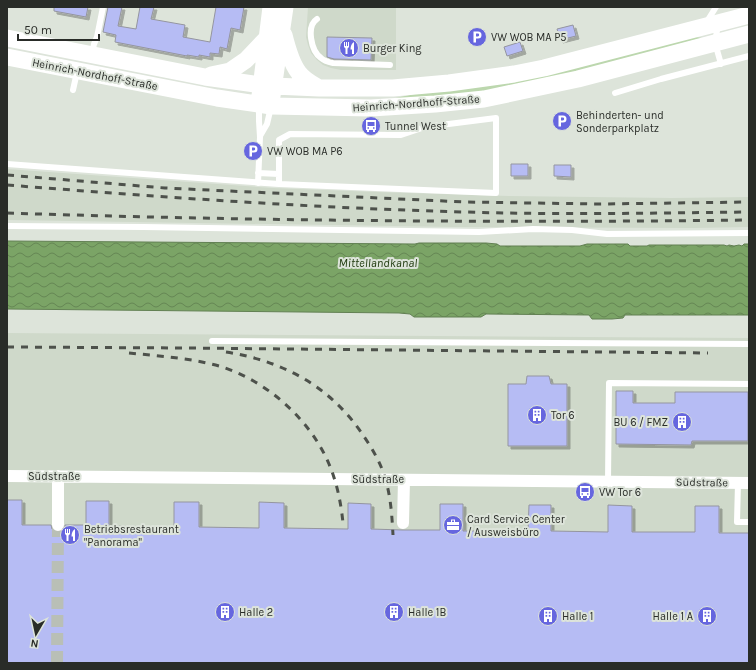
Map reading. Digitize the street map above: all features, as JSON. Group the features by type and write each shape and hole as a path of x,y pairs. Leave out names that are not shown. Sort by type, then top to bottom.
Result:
{"main road":[{"path":"268,85 267,38 271,7"},
{"path":"265,105 285,7"},
{"name":"Heinrich-Nordhoff-Straße","path":"7,57 82,61 268,85 319,88 393,88 449,84 514,74 575,61 712,19 749,14"},
{"path":"282,27 288,52 298,72 308,82 319,88"},
{"name":"Heinrich-Nordhoff-Straße","path":"7,38 82,61 217,98 265,105 371,108 484,99 578,79 749,34"},
{"path":"205,77 230,70 246,60 267,38"}],"street":[{"name":"Südstraße","path":"7,476 743,483"},
{"path":"58,476 58,525"},
{"path":"403,523 404,480"}],"lane":[{"path":"73,90 82,61 97,37 103,7"},
{"path":"317,19 313,22 311,37 314,48 320,58 333,63 390,65"},
{"path":"712,19 715,43 720,64"},
{"path":"616,92 749,56"},
{"path":"258,183 260,137 259,121 265,105"},
{"path":"260,137 267,124 265,105"},
{"path":"7,164 258,183 279,184 496,193 496,118 425,127 401,135 290,134 279,140 279,184"},
{"path":"258,173 279,174"},
{"path":"7,226 479,232 533,229 572,230 607,234 749,233"},
{"path":"212,341 749,344"},
{"path":"608,482 609,383 749,384"},
{"path":"743,483 737,522 749,522"}],"shaded area":[{"path":"308,7 396,8 396,70 341,70 323,65 311,53 308,45 306,37"},
{"path":"690,36 702,38 515,88 420,100 386,100"},
{"path":"7,169 273,188 377,192 509,196 672,198 749,197 749,227 454,227 7,220"},
{"path":"7,333 749,338 749,663 7,663"}],"water":[{"name":"Mittellandkanal","path":"7,241 415,244 486,243 497,244 500,246 580,246 587,244 628,244 630,246 742,246 744,244 749,244 749,315 625,315 623,318 592,319 589,315 486,314 481,317 414,317 410,314 399,313 7,309"}],"building":[{"path":"54,7 88,7 86,17 54,11"},
{"path":"108,7 122,7 118,26 136,29 140,7 154,7 151,19 185,25 183,37 210,42 216,7 244,7 240,30 231,28 227,49 220,47 219,54 210,53 210,57 199,55 199,57 115,42 116,35 103,32"},
{"path":"573,25 576,36 560,40 557,29"},
{"name":"Burger King","path":"327,37 372,38 371,60 334,59 327,57"},
{"path":"520,42 523,51 507,56 504,47"},
{"path":"511,164 528,164 528,176 511,176"},
{"path":"554,165 571,165 571,177 554,176"},
{"name":"Tor 6","path":"527,376 549,376 551,384 567,384 567,446 508,446 508,384 526,384"},
{"name":"BU 6 / FMZ","path":"616,391 633,391 633,403 675,403 675,392 748,392 748,441 692,441 691,445 616,444"},
{"path":"7,500 22,500 22,525 51,525 55,532 62,531 65,528 65,525 86,525 86,501 109,501 109,526 174,527 174,502 199,502 199,527 259,528 259,502 284,503 284,528 348,529 348,503 371,504 371,529 403,530 440,530 440,504 463,504 463,531 528,531 529,505 551,505 551,531 608,532 608,505 632,506 632,532 695,532 695,506 719,506 719,533 749,533 749,663 7,663"}],"tunnel":[{"path":"57,663 58,525"}],"railway":[{"path":"7,175 165,188 465,202 600,204 749,202"},
{"path":"7,185 236,202 350,208 501,213 607,214 749,212"},
{"path":"7,213 378,221 749,220"},
{"path":"7,347 708,353"},
{"path":"226,352 267,362 304,378 336,403 350,418 370,445 384,475 390,501 393,535"},
{"path":"129,353 163,356 208,363 236,372 269,391 298,417 321,447 334,478 340,501 343,523"}],"place":[{"name":"VW WOB MA P5","path":"477,37"},
{"name":"Burger King","path":"349,48"},
{"name":"Behinderten- und Sonderparkplatz","path":"562,121"},
{"name":"Tunnel West","path":"371,126"},
{"name":"VW WOB MA P6","path":"253,151"},
{"name":"Tor 6","path":"537,415"},
{"name":"BU 6 / FMZ","path":"682,422"},
{"name":"VW Tor 6","path":"585,492"},
{"name":"Card Service Center / Ausweisbüro","path":"453,525"},
{"name":"Betriebsrestaurant \"Panorama\"","path":"70,535"},
{"name":"Halle 2","path":"225,612"},
{"name":"Halle 1B","path":"394,612"},
{"name":"Halle 1","path":"548,616"},
{"name":"Halle 1 A","path":"707,616"}]}
